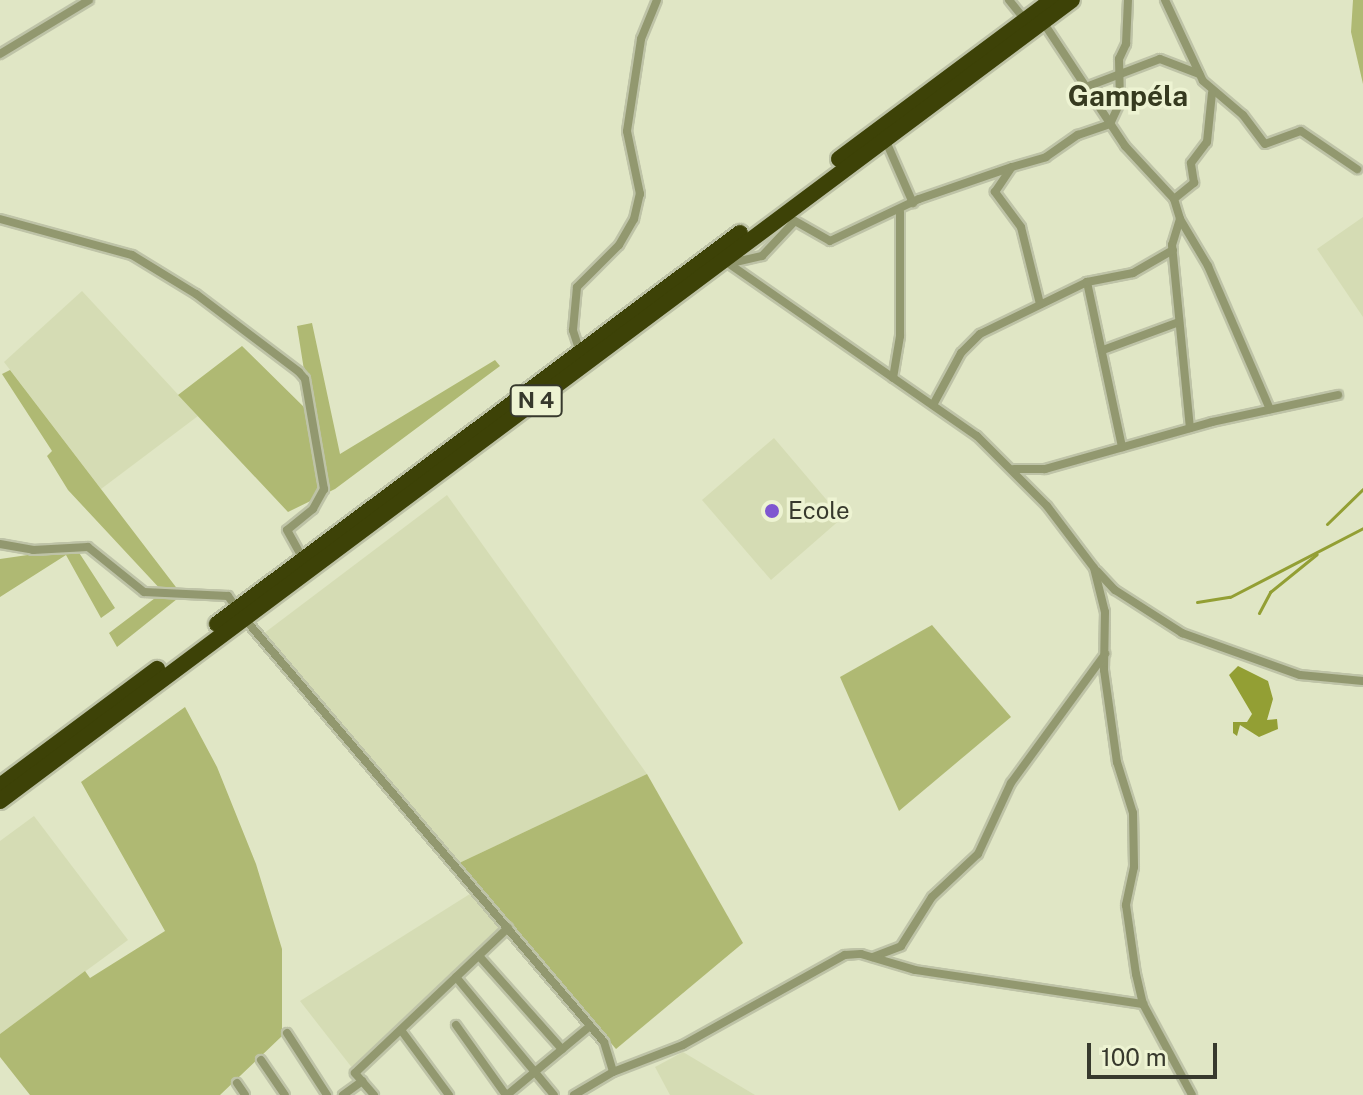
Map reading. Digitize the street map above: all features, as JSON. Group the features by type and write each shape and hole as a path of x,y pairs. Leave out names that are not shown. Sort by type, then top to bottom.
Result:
{"highway":[{"name":"N 4","path":"0,801 241,614 303,560 1052,0"},
{"name":"N 4","path":"0,786 727,262 1072,0"}],"street":[{"path":"0,54 11,52 89,0"},
{"path":"580,353 573,330 577,287 619,245 634,219 640,194 627,131 641,39 657,0"},
{"path":"1009,0 1025,20"},
{"path":"727,262 762,256 795,221 830,241 900,212 913,203 1046,157 1078,135 1110,124 1120,103 1119,74 1128,0"},
{"path":"1165,0 1199,74 1212,93 1236,109 1265,144 1301,131 1357,169"},
{"path":"1043,22 1110,124 1174,199 1180,219 1208,266 1270,409"},
{"path":"1086,87 1160,59 1199,74"},
{"path":"1174,199 1194,183 1191,163 1209,133 1212,93"},
{"path":"885,139 913,203"},
{"path":"1012,167 995,196 1021,227 1040,304"},
{"path":"893,378 900,336 900,212"},
{"path":"0,219 132,255 196,294 299,372 310,403 324,489 313,509 287,530 303,560"},
{"path":"1180,219 1173,250 1190,428"},
{"path":"933,405 968,343 1087,282 1133,273 1173,250"},
{"path":"727,262 933,405 1014,469 1115,590 1182,633 1300,675 1363,681"},
{"path":"1087,282 1122,447"},
{"path":"1103,350 1179,322"},
{"path":"1014,469 1045,469 1190,428 1338,395"},
{"path":"0,544 33,550 88,547 144,592 228,596 604,1042 613,1072"},
{"path":"1094,568 1105,612 1105,653 1117,762 1133,813 1134,867 1126,905 1143,1004 1192,1095"},
{"path":"574,1095 613,1072 683,1045 833,959 873,957 901,946 932,897 978,854 1011,783 1105,653"},
{"path":"374,1095 355,1073 508,928"},
{"path":"479,956 562,1049"},
{"path":"873,957 915,970 1143,1004"},
{"path":"456,977 554,1095"},
{"path":"456,1025 507,1095 590,1026"},
{"path":"401,1030 449,1095"},
{"path":"287,1033 327,1095"},
{"path":"261,1060 285,1095"},
{"path":"343,1095 362,1081"},
{"path":"237,1083 245,1095"}],"shaded area":[{"path":"1353,0 1363,0 1363,84 1351,32"},
{"path":"1363,217 1363,317 1317,249"},
{"path":"82,291 198,416 101,489 4,362"},
{"path":"312,323 340,454 495,360 500,366 335,489 288,512 178,395 242,346 311,414 297,326"},
{"path":"10,370 182,595 117,647 109,633 163,592 68,490 47,456 52,451 2,374"},
{"path":"774,438 842,518 771,580 702,500"},
{"path":"447,495 647,774 457,864 263,634"},
{"path":"76,548 115,608 101,618 66,555 0,597 0,559"},
{"path":"932,625 1011,717 899,811 840,677"},
{"path":"1238,666 1268,681 1273,699 1267,720 1277,719 1278,729 1259,737 1240,725 1237,736 1233,733 1233,722 1247,722 1252,714 1229,675"},
{"path":"185,707 217,767 256,864 282,949 282,1036 220,1095 30,1095 0,1057 0,1034 85,971 90,978 165,931 81,782"},
{"path":"647,774 743,943 616,1049 457,864"},
{"path":"34,816 128,940 0,1034 0,841"},
{"path":"473,892 503,928 353,1069 300,1001"},
{"path":"683,1052 755,1095 670,1095 655,1067"}],"waterway":[{"path":"1327,524 1363,489"},
{"path":"1197,602 1230,597 1363,528"},
{"path":"1259,613 1270,592 1317,554"}],"place":[{"name":"Ecole","path":"772,511"}],"district":[{"name":"Gampéla","path":"1128,96"}]}
